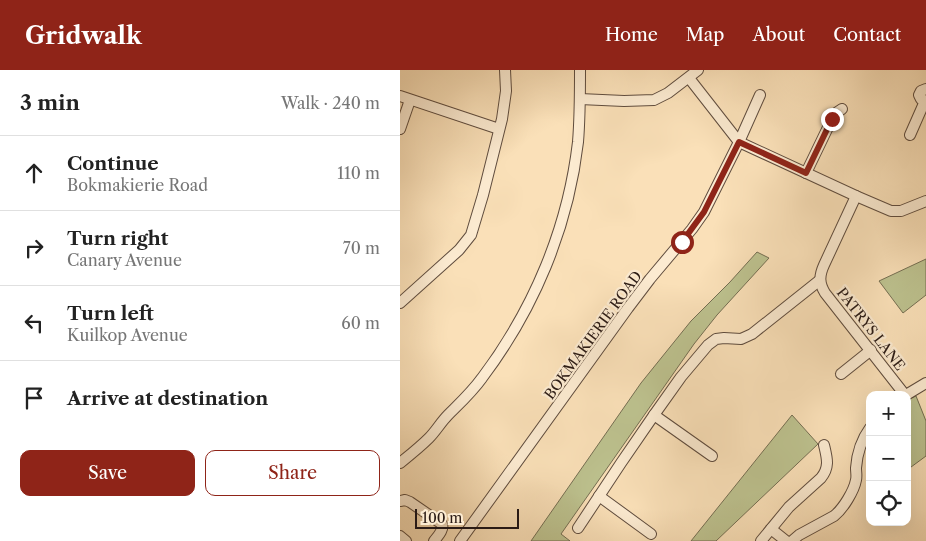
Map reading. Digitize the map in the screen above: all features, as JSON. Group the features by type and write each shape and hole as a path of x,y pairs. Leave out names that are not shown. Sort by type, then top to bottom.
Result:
{"street":[{"path":"400,303 459,250 471,235 499,130 505,100 505,70"},
{"path":"400,463 428,439 482,378 512,334 535,292 549,260 564,212 574,170 578,142 580,70"},
{"path":"580,99 654,100 668,93 698,70"},
{"path":"689,78 739,142 856,196 891,210 909,209 926,202"},
{"path":"910,135 926,101 920,99 919,95 921,91 926,89"},
{"name":"BOKMAKIERIE ROAD","path":"460,541 623,316 704,212 760,95"},
{"path":"400,129 405,98 499,130"},
{"path":"806,173 832,119 842,109"},
{"name":"PATRYS LANE","path":"856,196 821,272 821,286 902,391"},
{"path":"578,528 654,415 682,377 712,342 720,338 741,339 752,334 820,280"},
{"path":"841,374 871,350"},
{"path":"911,392 926,383"},
{"path":"654,415 712,456"},
{"path":"400,454 447,416"},
{"path":"792,541 799,535 834,516 844,506 856,480 857,461 866,435"},
{"path":"761,541 784,512 825,473 827,467 824,445"},
{"path":"599,496 651,534"},
{"path":"400,501 410,502 442,524 442,530 434,541"},
{"path":"771,529 786,541"},
{"path":"400,536 406,541"}],"green space":[{"path":"757,252 769,258 717,315 694,344 561,534 570,541 531,541 641,383 691,321"},
{"path":"926,259 926,295 903,313 879,281"},
{"path":"916,396 926,421 926,456 911,467 911,436 911,398"},
{"path":"792,415 818,444 716,541 691,541"}],"route":[{"path":"682,242 704,212 739,142 806,173 832,119"}]}
